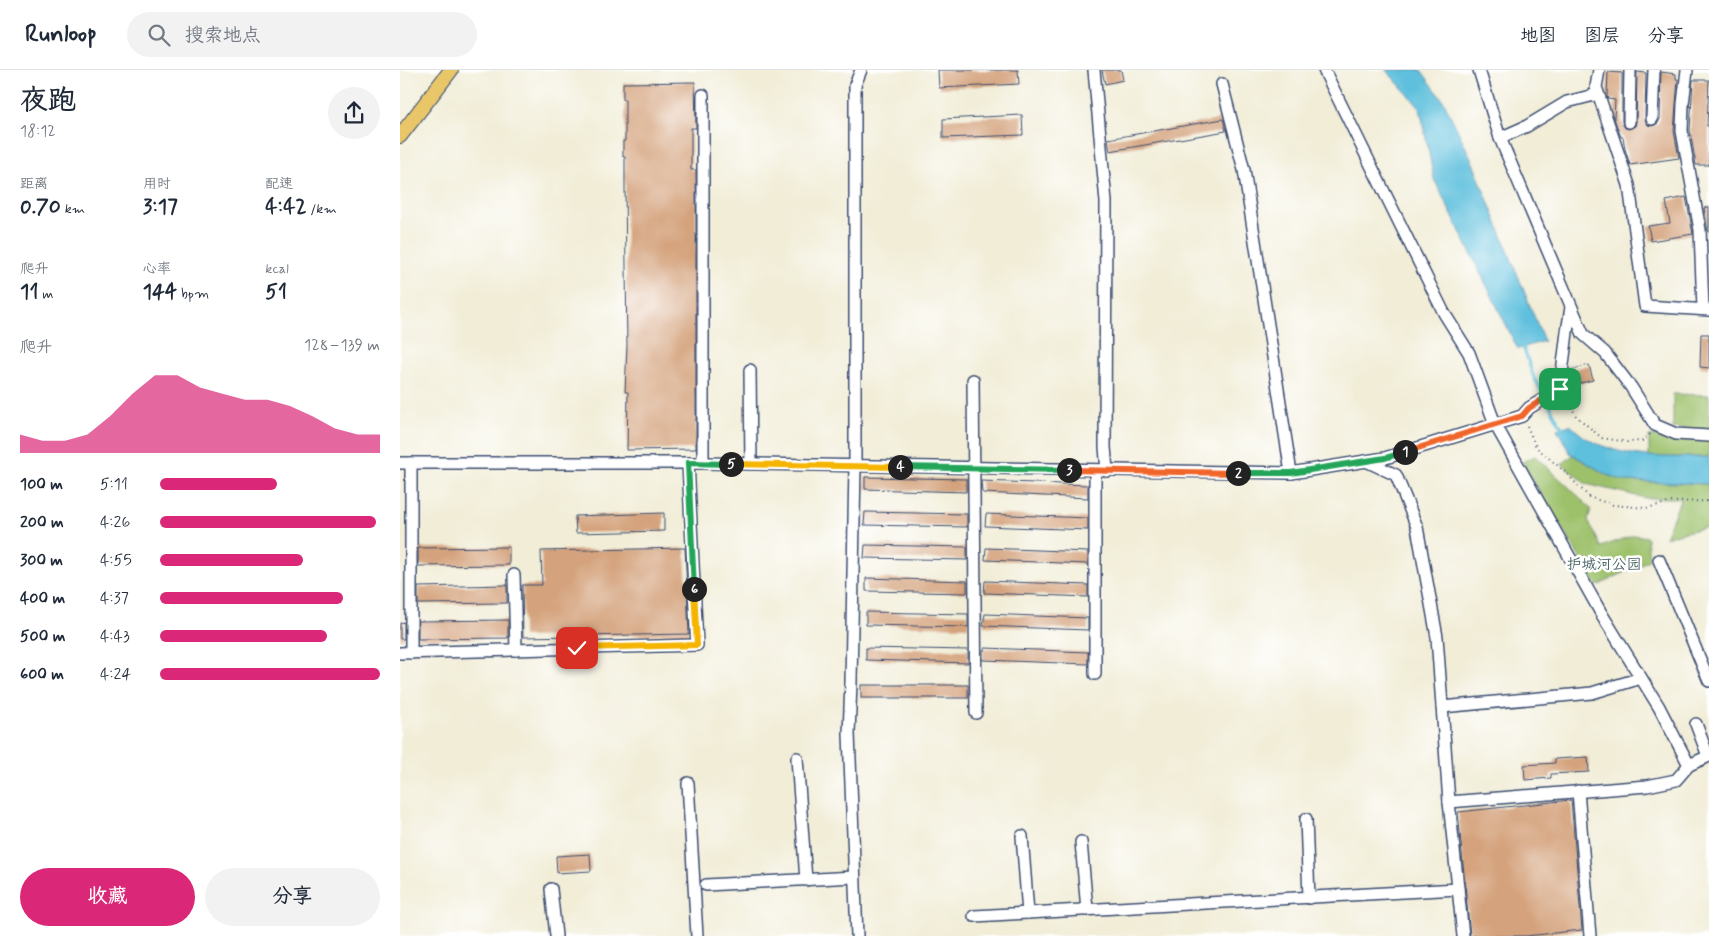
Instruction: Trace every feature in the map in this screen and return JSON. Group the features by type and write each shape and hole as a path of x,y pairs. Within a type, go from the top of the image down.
{"main road":[{"path":"400,136 451,70"}],"street":[{"path":"857,936 849,734 852,682 855,466 856,85 861,70"},
{"path":"1094,70 1106,202 1105,447 1101,471 1095,674"},
{"path":"1324,70 1444,313 1469,353 1496,424 1600,613 1659,707 1689,765"},
{"path":"1479,70 1500,138 1583,334 1605,353 1632,387 1654,426 1676,434 1709,436"},
{"path":"1599,70 1596,87 1629,184 1646,306 1706,309 1700,230 1682,131 1682,104 1687,70"},
{"path":"1629,122 1630,70"},
{"path":"1652,120 1654,70"},
{"path":"1222,84 1244,170 1291,473"},
{"path":"1500,138 1527,126 1567,102 1598,94"},
{"path":"703,95 703,463"},
{"path":"688,463 697,645 405,653 406,463 688,463 703,463 1291,473 1385,458 1496,424 1525,412 1561,386 1567,332 1572,307"},
{"path":"750,370 751,464"},
{"path":"973,380 976,713"},
{"path":"1366,461 1396,475 1417,527 1437,637 1449,802 1463,936"},
{"path":"1659,560 1709,681"},
{"path":"514,575 516,650"},
{"path":"1442,707 1592,693 1641,678"},
{"path":"1449,802 1647,786 1676,780 1689,765 1708,756 1696,724"},
{"path":"797,758 806,880"},
{"path":"688,783 697,936"},
{"path":"1578,791 1590,936"},
{"path":"1306,819 1308,898"},
{"path":"1022,836 1028,913"},
{"path":"1081,842 1087,910"},
{"path":"706,885 854,877"},
{"path":"551,889 556,936"},
{"path":"974,916 1458,889"}],"path":[{"path":"1561,386 1576,416 1602,438 1627,442 1642,441 1658,427"},
{"path":"1525,412 1536,447 1564,470 1589,497 1614,505 1646,508 1672,502 1709,501"}],"green space":[{"path":"1673,394 1709,395 1709,430 1673,428"},
{"path":"1649,436 1709,441 1709,457 1649,457"},
{"name":"护城河公园","path":"1573,455 1607,475 1625,481 1709,484 1709,528 1665,537 1681,498 1645,498 1586,484 1562,464"},
{"name":"护城河公园","path":"1535,456 1591,509 1588,520 1601,547 1634,535 1647,537 1649,560 1597,586 1522,462"}],"water":[{"path":"1386,70 1421,70 1443,100 1471,158 1544,341 1518,349 1434,179 1420,108"},
{"path":"1570,425 1588,439 1617,451 1647,456 1709,457 1709,484 1625,481 1607,475 1570,453 1557,429"}],"building":[{"path":"938,70 1018,70 1019,84 939,88"},
{"path":"1102,70 1121,70 1123,80 1105,84"},
{"path":"1608,72 1622,73 1622,122 1625,128 1629,129 1635,126 1636,122 1637,72 1646,73 1645,119 1648,125 1652,126 1658,123 1660,119 1661,72 1676,74 1676,79 1678,79 1674,131 1679,158 1630,165 1623,137 1621,137 1614,118 1615,100 1608,99 1607,96"},
{"path":"1693,80 1709,80 1707,126 1709,126 1709,165 1696,165 1690,130"},
{"path":"695,82 696,128 691,128 691,170 696,170 696,449 627,450 628,392 625,392 627,346 625,157 623,157 625,99 623,100 623,83"},
{"path":"1022,115 1023,135 943,138 943,119"},
{"path":"1223,119 1226,131 1110,151 1108,139"},
{"path":"1686,197 1693,234 1651,241 1648,226 1670,223 1666,201"},
{"path":"1709,207 1709,232 1708,232 1704,208"},
{"path":"1701,334 1709,334 1709,368 1700,367"},
{"path":"1589,365 1593,380 1573,385 1570,370"},
{"path":"865,477 966,479 966,492 865,489"},
{"path":"981,481 1088,485 1088,498 983,493"},
{"path":"865,512 967,514 967,527 864,525"},
{"path":"664,513 664,531 576,533 575,516"},
{"path":"986,514 1088,518 1088,530 985,526"},
{"path":"865,545 967,547 967,560 864,558"},
{"path":"509,547 509,565 418,566 418,548"},
{"path":"685,548 689,634 523,637 522,585 542,585 541,551"},
{"path":"986,548 1088,552 1088,564 985,560"},
{"path":"866,578 967,581 967,593 866,591"},
{"path":"985,581 1088,585 1088,597 984,593"},
{"path":"507,585 507,603 418,604 418,587"},
{"path":"866,612 968,614 968,627 866,625"},
{"path":"985,614 1088,618 1088,630 983,626"},
{"path":"508,620 508,638 418,639 418,621"},
{"path":"404,622 404,639 400,639 400,623"},
{"path":"866,648 968,650 968,663 866,660"},
{"path":"985,648 1088,652 1088,664 983,660 983,650"},
{"path":"861,685 968,685 968,698 861,698"},
{"path":"1588,757 1589,772 1551,774 1551,778 1525,780 1524,765 1555,763 1555,759"},
{"path":"1571,800 1582,930 1526,936 1470,936 1458,812"},
{"path":"590,854 591,871 557,873 556,856"}],"waterway":[{"path":"1522,344 1534,378 1544,396"},
{"path":"1547,401 1564,431"}],"route":[{"path":"577,648 697,645 688,463 1291,473 1385,458 1522,416 1529,408 1560,389"}]}
